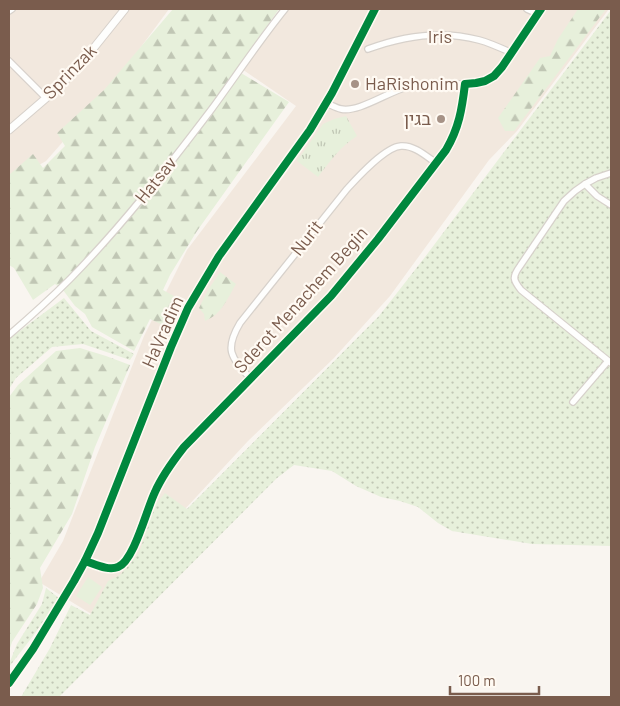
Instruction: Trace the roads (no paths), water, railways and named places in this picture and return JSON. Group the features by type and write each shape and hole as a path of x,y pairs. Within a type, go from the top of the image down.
{"street":[{"path":"9,12 12,9"},
{"name":"Sprinzak","path":"9,130 81,65 125,9"},
{"name":"Hatsav","path":"9,334 70,279 152,186 285,9"},
{"name":"HaVradim","path":"9,683 33,648 85,561 98,533 171,347 193,300 219,256 293,154 326,103 375,9"},
{"path":"326,103 342,110 349,110 411,86 465,84 485,81 494,76 512,53 539,11 526,9"},
{"name":"Iris","path":"368,49 404,38 450,35 480,40 512,53"},
{"path":"9,61 46,98"},
{"name":"Sderot Menachem Begin","path":"85,561 106,568 120,567 125,563 130,556 155,492 184,447 331,296 384,232 446,150 460,120 465,84"},
{"name":"Nurit","path":"250,378 232,355 230,348 234,333 347,189 360,174 394,148 402,146 414,149 436,163"},
{"path":"574,402 610,362 521,290 514,278 515,273 564,201 584,184 611,173"},
{"path":"584,184 611,205"}],"place":[{"name":"HaRishonim","path":"355,84"},
{"name":"בגין","path":"441,119"}]}
